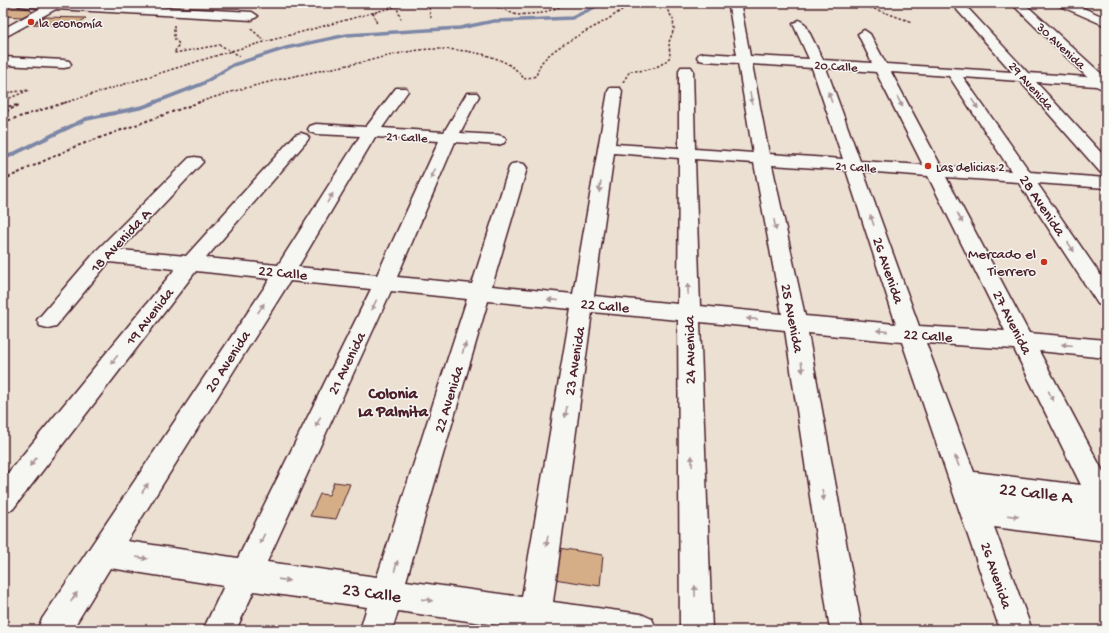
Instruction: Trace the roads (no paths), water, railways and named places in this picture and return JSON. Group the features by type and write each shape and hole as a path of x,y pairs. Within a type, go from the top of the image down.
{"street":[{"path":"20,3 252,16"},
{"path":"174,26 206,3"},
{"name":"29 Avenida","path":"957,3 1106,168"},
{"name":"30 Avenida","path":"1017,3 1104,83"},
{"path":"1062,3 1106,22"},
{"path":"3,34 56,4"},
{"name":"25 Avenida","path":"735,7 762,159 795,322 846,630"},
{"name":"26 Avenida","path":"799,24 818,64 911,334 1016,630"},
{"name":"27 Avenida","path":"864,34 1023,341 1106,508"},
{"name":"20 Calle","path":"704,57 1104,83"},
{"path":"3,61 64,64"},
{"name":"24 Avenida","path":"686,70 689,313 696,630"},
{"name":"28 Avenida","path":"966,73 1024,178 1106,299"},
{"name":"20 Avenida","path":"53,630 284,273 370,133 401,91"},
{"name":"23 Avenida","path":"534,623 615,91"},
{"name":"21 Avenida","path":"219,630 384,282 449,138 472,96"},
{"name":"21 Calle","path":"316,129 498,140"},
{"name":"19 Avenida","path":"3,500 191,264 300,138"},
{"name":"21 Calle","path":"606,148 1106,183"},
{"name":"18 Avenida A","path":"48,320 104,255 195,162"},
{"name":"22 Avenida","path":"376,630 518,168"},
{"name":"22 Calle","path":"104,255 384,282 480,294 795,322 911,334 1023,341 1106,349"},
{"name":"22 Calle A","path":"965,484 1106,508"},
{"name":"22 Calle A","path":"975,511 1106,508"},
{"name":"23 Calle","path":"103,552 387,594 534,623 641,630"}],"waterway":[{"path":"153,103 202,84 233,65 286,48 347,35 460,28 494,21 572,18 603,3"},
{"path":"3,159 86,119 143,107 156,102"}],"place":[{"name":"la economía","path":"31,22"},
{"name":"Las delicias 2","path":"928,166"},
{"name":"Mercado el Tierrero","path":"1044,262"}],"district":[{"name":"Colonia La Palmita","path":"393,401"}]}
